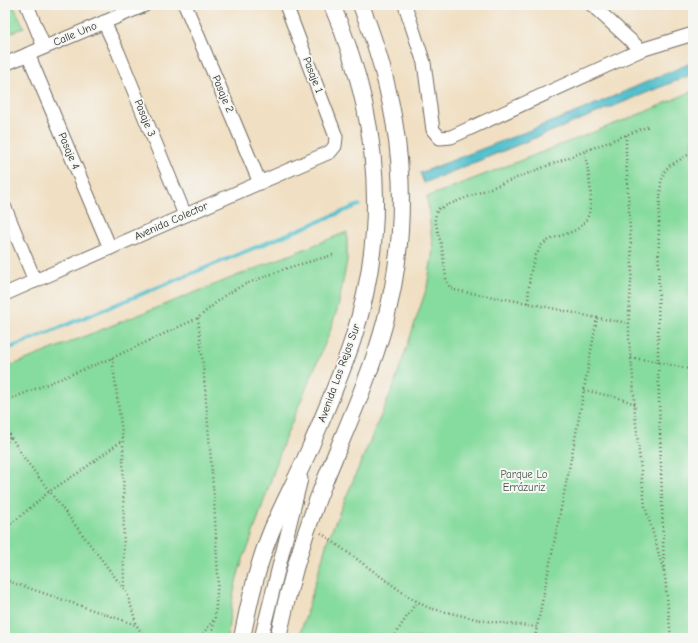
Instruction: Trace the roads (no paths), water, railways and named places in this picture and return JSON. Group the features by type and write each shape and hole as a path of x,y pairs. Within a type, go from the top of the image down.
{"main road":[{"name":"Avenida Las Rejas Sur","path":"242,638 250,600 262,556 309,450 346,361 367,285 374,230 375,177 369,127 359,78 332,5"},
{"path":"278,638 299,556 312,515 376,352 392,292 397,261 402,198 398,139 384,71 372,31 361,5"}],"street":[{"path":"27,5 44,48"},
{"name":"Calle Uno","path":"5,64 104,22 119,10 145,5"},
{"name":"Pasaje 2","path":"185,5 260,183"},
{"name":"Pasaje 1","path":"286,5 335,132 335,146"},
{"path":"405,5 424,63 433,130 440,138 451,137 641,50 693,34"},
{"path":"592,5 641,50"},
{"name":"Pasaje 3","path":"104,22 118,52 185,216"},
{"name":"Pasaje 4","path":"28,54 110,248"},
{"name":"Avenida Colector","path":"5,294 327,155 335,146"},
{"path":"5,208 35,281"},
{"path":"261,638 309,450"}],"water":[{"path":"693,62 693,74 424,183 420,173 577,112"}],"waterway":[{"path":"5,350 359,205"}],"park label":[{"name":"Parque Lo Errázuriz","path":"524,480"}]}
